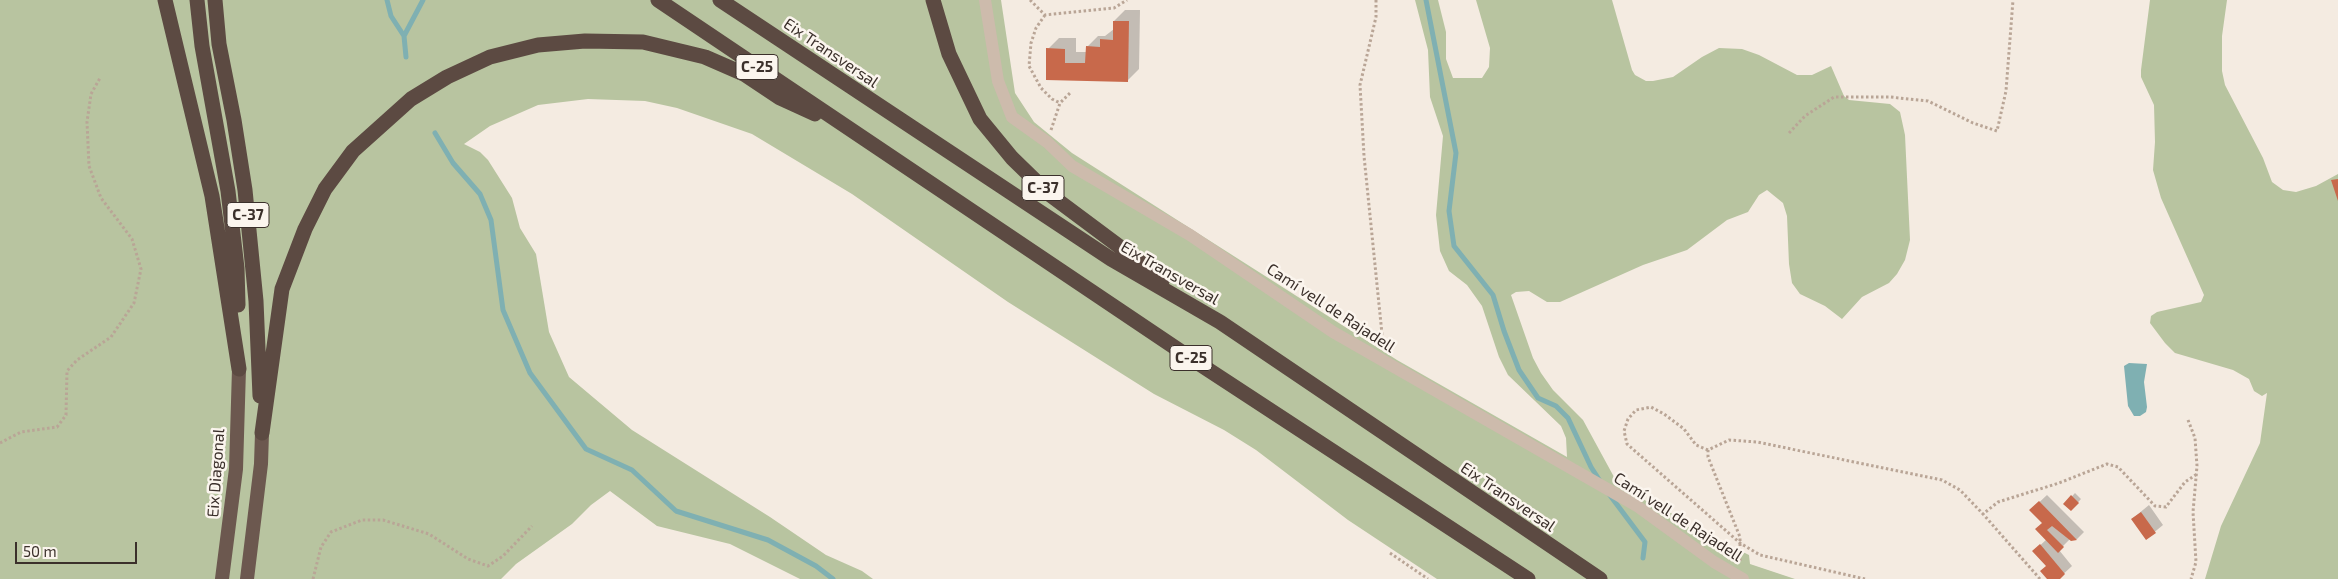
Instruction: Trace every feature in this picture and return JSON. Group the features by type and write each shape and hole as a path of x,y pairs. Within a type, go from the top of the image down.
{"highway":[{"path":"165,0 212,196 239,369"},
{"name":"C-37","path":"197,0 202,46 228,191 237,268 239,369"},
{"name":"C-37","path":"214,0 219,44 245,190 256,301 262,433 261,464 247,579"},
{"name":"C-25","path":"658,0 1195,361 1528,579"},
{"name":"Eix Transversal","path":"720,0 1111,258 1220,322 1600,579"},
{"name":"C-37","path":"933,0 949,54 980,118 1012,158 1049,194 1220,322"},
{"name":"C-37","path":"262,433 282,289 305,229 326,189 353,151 411,99 447,77 490,57 538,45 585,41 643,42 713,60 744,74 780,98 857,133"},
{"name":"Eix Diagonal","path":"222,579 236,469 239,369"}],"street":[{"name":"Camí vell de Rajadell","path":"985,0 998,81 1012,117 1047,142 1072,166 1190,235 1333,332 1637,506 1714,562 1743,579"}],"path":[{"path":"1030,0 1045,15"},
{"path":"1060,103 1040,88 1029,66 1031,43 1036,28 1045,15 1114,8 1127,0"},
{"path":"1376,0 1376,17 1360,85 1364,156 1384,362"},
{"path":"1789,133 1805,116 1834,98 1890,97 1928,101 1973,123 1996,131 2006,92 2013,0"},
{"path":"0,443 21,432 57,427 66,415 67,371 77,360 111,338 134,303 142,270 132,239 101,198 89,166 87,122 91,94 100,78"},
{"path":"1047,142 1060,103 1070,93"},
{"path":"1865,579 1760,555 1740,543 1627,444 1624,430 1628,419 1636,410 1651,407 1684,429 1696,445 1708,450 1729,440 1758,442 1942,480 1960,490 2040,579"},
{"path":"2188,420 2195,438 2196,474 2193,512 2196,562 2191,579"},
{"path":"1708,450 1711,465 1740,537 1740,552"},
{"path":"1983,514 1998,502 2059,483 2106,464 2118,467 2155,506 2166,507 2186,482 2196,474"},
{"path":"313,579 321,546 331,532 362,520 383,520 429,534 468,558 488,566 503,556 532,526"},
{"path":"1390,553 1428,579"}],"green space":[{"path":"0,0 1001,0 1015,93 1034,122 1072,153 1397,360 1567,457 1566,438 1561,426 1508,375 1499,357 1482,306 1467,285 1449,271 1440,251 1436,215 1443,136 1430,97 1428,50 1415,0 1438,0 1446,32 1446,59 1453,78 1482,78 1489,67 1490,48 1476,0 1612,0 1632,70 1635,75 1646,81 1673,77 1719,48 1742,49 1759,55 1797,75 1812,75 1831,66 1844,96 1849,100 1890,104 1900,112 1905,135 1910,240 1905,260 1897,274 1889,283 1862,297 1842,319 1825,306 1800,294 1792,283 1789,264 1787,216 1783,203 1767,190 1759,195 1748,212 1727,220 1687,250 1643,265 1560,302 1547,302 1529,291 1516,292 1511,295 1533,358 1541,373 1553,390 1583,420 1620,488 1671,513 1729,560 1737,549 1749,555 1750,564 1795,579 1437,579 1348,520 1256,450 1224,430 1154,394 1008,302 852,194 752,134 677,108 645,101 588,99 538,105 490,126 464,144 480,152 488,160 512,198 520,228 536,254 549,332 569,377 632,430 770,517 826,555 862,571 873,579 800,579 730,544 657,526 610,491 591,505 572,524 516,564 501,579 0,579"},
{"path":"2150,0 2227,0 2222,36 2222,71 2225,85 2263,158 2272,182 2283,190 2296,192 2316,186 2338,174 2338,579 2205,579 2221,526 2260,443 2267,393 2262,396 2254,391 2249,379 2233,370 2175,353 2150,323 2151,316 2157,312 2201,302 2204,295 2161,198 2153,170 2155,142 2154,105 2141,77"}],"water":[{"path":"2129,363 2147,364 2144,382 2147,407 2146,412 2140,416 2134,416 2128,406 2124,366"}],"building":[{"path":"1113,21 1129,21 1128,82 1046,80 1046,48 1065,49 1065,63 1085,63 1086,46 1100,47 1100,39 1113,40"},
{"path":"2338,179 2338,201 2331,180"},
{"path":"2071,495 2079,503 2071,511 2063,504"},
{"path":"2039,501 2077,540 2071,541 2052,526 2047,530 2064,547 2058,553 2035,529 2042,523 2029,510"},
{"path":"2141,512 2156,533 2146,540 2131,519"},
{"path":"2040,544 2065,574 2060,579 2047,579 2040,571 2046,566 2032,551"}],"waterway":[{"path":"387,0 391,16 404,36 406,57"},
{"path":"404,36 423,0"},
{"path":"1426,0 1456,153 1449,211 1454,246 1493,295 1519,370 1538,398 1556,406 1568,418 1591,467 1600,481"},
{"path":"435,133 453,163 480,194 491,220 503,310 530,373 586,449 632,470 676,511 768,540 816,566 833,579"},
{"path":"1609,494 1645,542 1643,558"}]}
